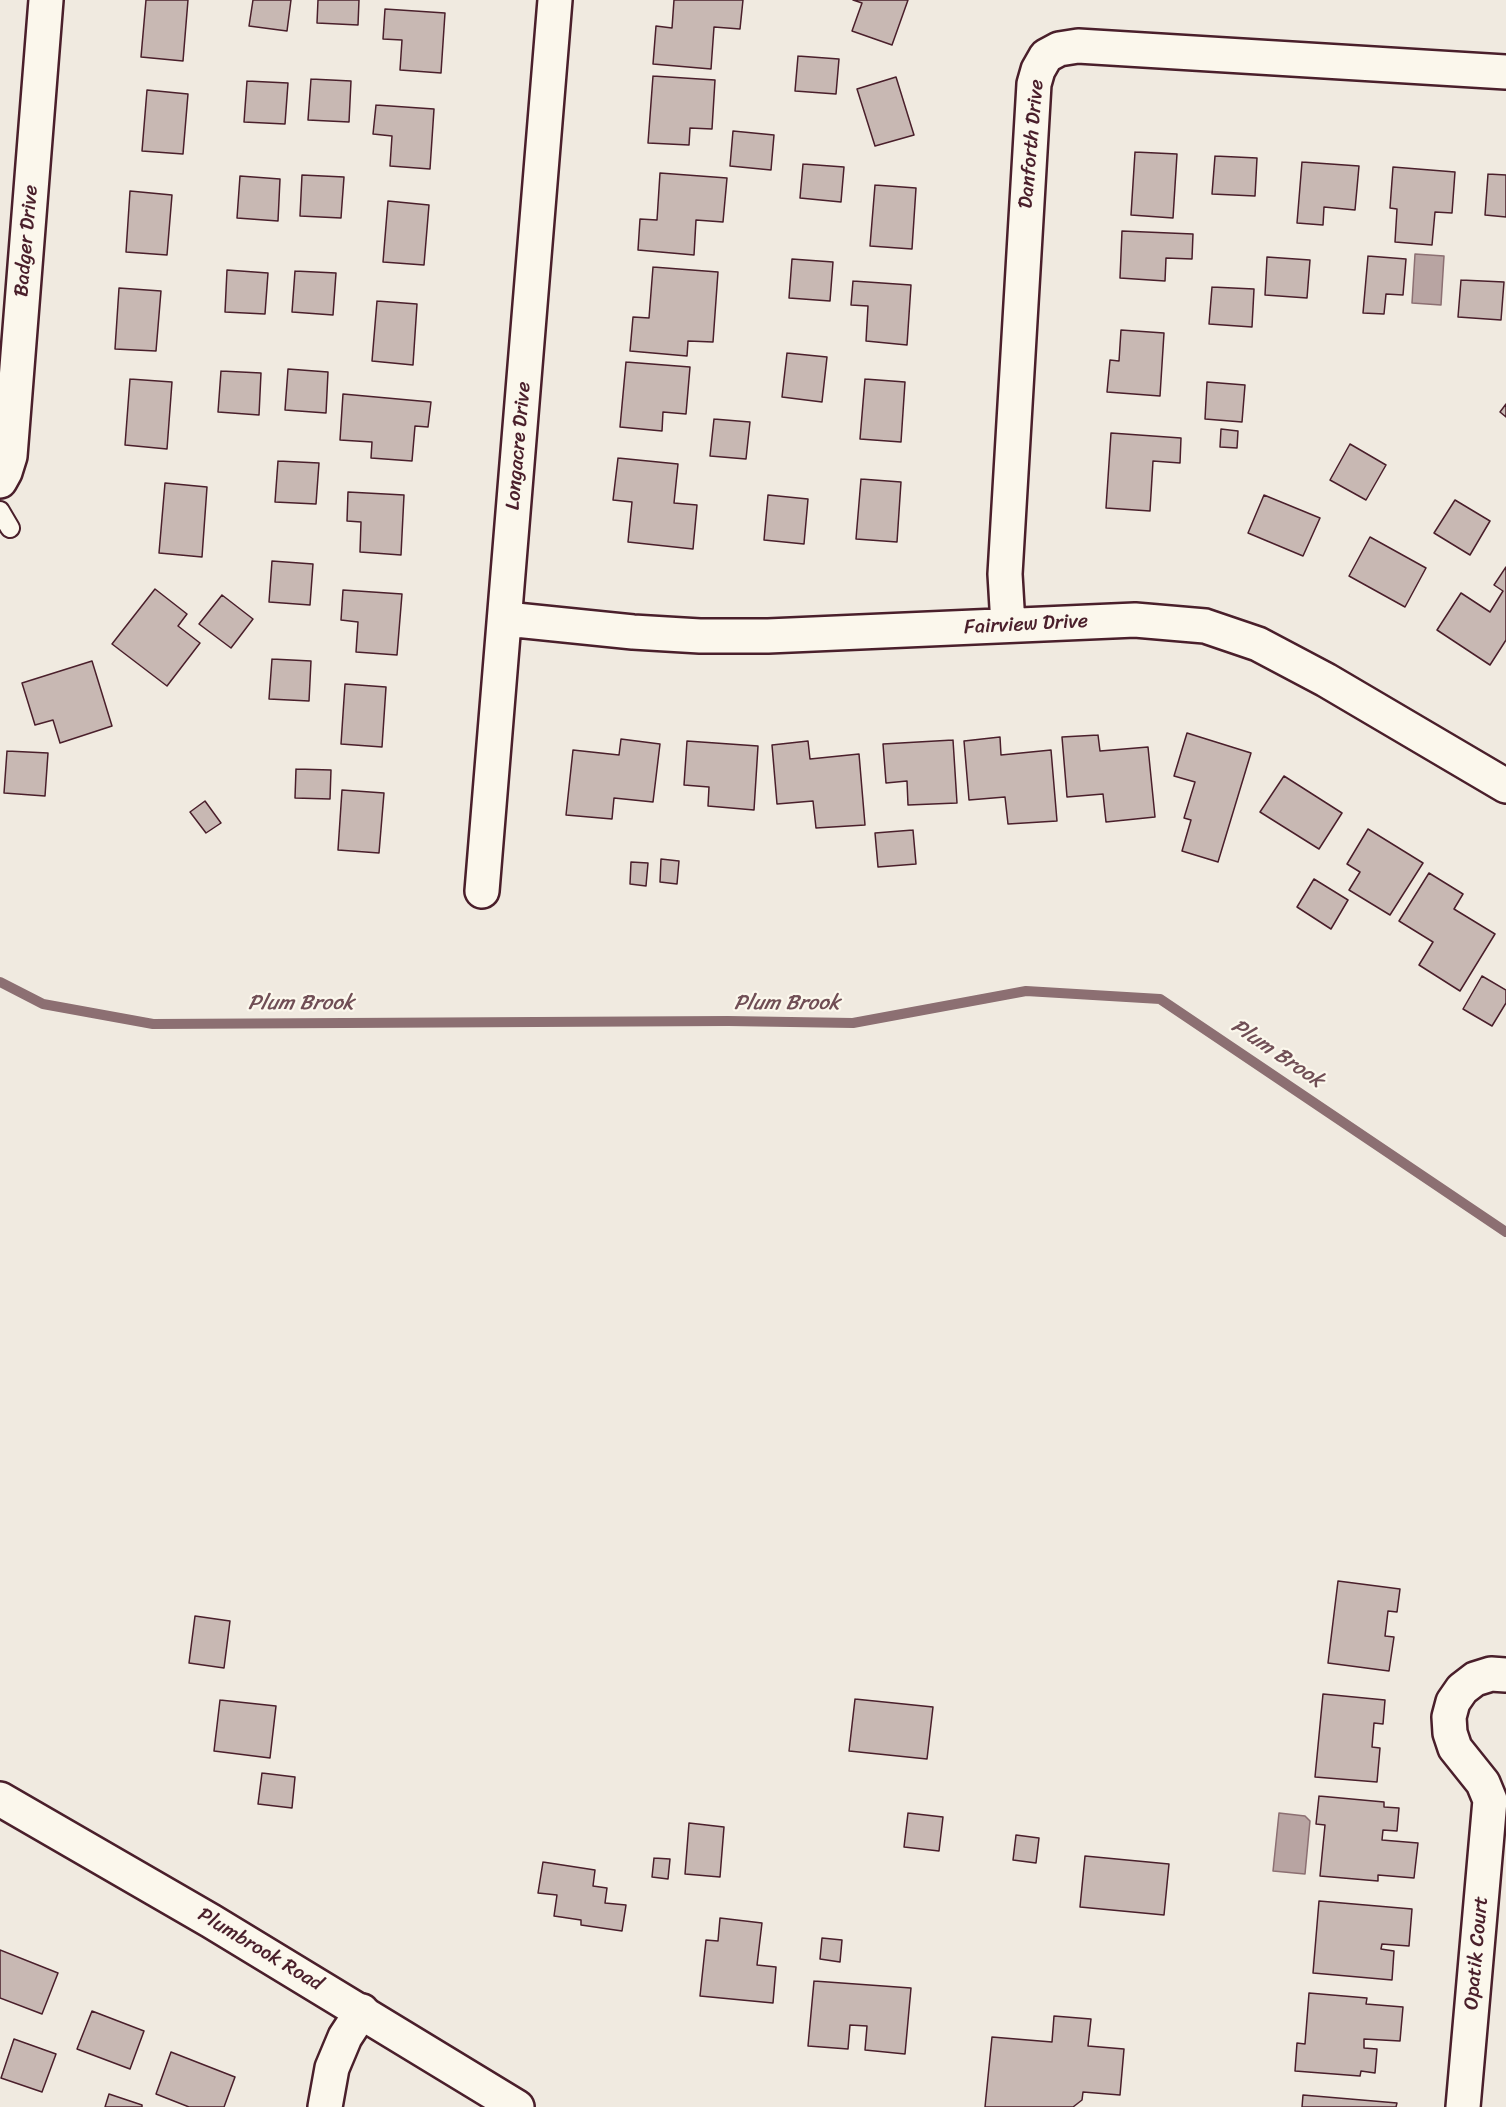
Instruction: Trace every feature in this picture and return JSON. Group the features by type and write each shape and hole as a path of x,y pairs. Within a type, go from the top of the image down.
{"street":[{"name":"Badger Drive","path":"0,481 10,456 46,0"},
{"name":"Longacre Drive","path":"482,891 555,0"},
{"name":"Danforth Drive","path":"1008,626 1005,574 1034,84 1038,70 1046,56 1059,49 1078,46 1506,72"},
{"name":"Fairview Drive","path":"506,619 633,632 700,636 768,636 1135,620 1205,626 1258,644 1297,664 1506,786"},
{"name":"Opatik Court","path":"1463,2107 1498,1790 1483,1783 1455,1748 1450,1733 1449,1717 1462,1689 1475,1679 1491,1674 1506,1674"},
{"path":"1465,1760 1479,1769 1506,1772"},
{"name":"Plumbrook Road","path":"0,1799 211,1921 517,2107"},
{"path":"325,2107 332,2068 345,2037 362,2011"}],"lane":[{"path":"0,511 10,528"}],"shaded area":[{"path":"1415,254 1444,256 1441,305 1412,303"},
{"path":"1279,1813 1305,1816 1310,1821 1305,1874 1273,1871"}],"building":[{"path":"146,0 188,0 183,61 141,57"},
{"path":"253,0 291,0 287,31 249,26"},
{"path":"318,0 359,0 358,25 317,23"},
{"path":"674,0 743,0 740,29 714,27 711,69 653,64 656,26 672,28"},
{"path":"853,0 908,0 892,45 852,31 862,3"},
{"path":"385,9 445,13 441,73 400,70 402,40 383,39"},
{"path":"798,56 839,59 836,94 795,91"},
{"path":"653,76 715,80 712,129 690,128 689,145 648,143"},
{"path":"896,77 914,135 875,146 857,89"},
{"path":"311,79 351,81 349,122 308,120"},
{"path":"247,81 288,83 285,124 244,122"},
{"path":"147,90 188,94 183,154 142,151"},
{"path":"376,105 434,109 430,169 390,166 392,136 373,134"},
{"path":"733,131 774,135 771,170 730,166"},
{"path":"1135,152 1177,154 1173,218 1131,215"},
{"path":"1215,156 1257,158 1255,196 1212,194"},
{"path":"1302,162 1359,166 1355,210 1324,207 1323,225 1297,223"},
{"path":"803,164 844,167 841,202 800,198"},
{"path":"1393,167 1455,172 1452,213 1435,212 1432,245 1395,242 1397,209 1390,208"},
{"path":"660,173 727,178 723,222 696,220 694,255 638,250 640,219 657,220"},
{"path":"1488,174 1506,175 1506,217 1485,215"},
{"path":"302,175 344,177 341,218 300,216"},
{"path":"240,176 280,179 278,221 237,218"},
{"path":"875,185 916,188 912,249 870,246"},
{"path":"130,191 172,195 167,255 126,252"},
{"path":"388,201 429,205 424,265 383,262"},
{"path":"1122,231 1193,234 1192,259 1166,258 1165,281 1120,278"},
{"path":"1368,256 1406,259 1403,295 1386,294 1384,314 1363,313"},
{"path":"1267,257 1310,260 1307,298 1265,295"},
{"path":"792,259 833,262 830,301 789,298"},
{"path":"653,267 718,272 713,342 688,341 687,356 630,351 633,317 649,318"},
{"path":"227,270 268,273 265,314 225,312"},
{"path":"295,271 336,273 333,315 292,312"},
{"path":"1461,280 1504,282 1501,320 1458,317"},
{"path":"853,281 911,285 907,345 866,341 868,306 851,305"},
{"path":"1212,287 1254,289 1252,327 1209,324"},
{"path":"119,288 161,291 156,351 115,349"},
{"path":"377,301 417,304 413,365 372,361"},
{"path":"1121,330 1164,333 1160,396 1107,392 1110,360 1119,361"},
{"path":"787,353 827,357 822,402 782,397"},
{"path":"626,362 690,367 686,414 663,412 662,431 620,427"},
{"path":"288,369 328,372 326,413 285,410"},
{"path":"221,371 261,373 259,415 218,412"},
{"path":"130,379 172,382 167,449 125,445"},
{"path":"865,379 905,382 901,442 860,439"},
{"path":"1207,382 1245,385 1242,422 1205,419"},
{"path":"343,394 431,402 428,427 415,426 412,461 371,458 372,442 340,440"},
{"path":"1506,404 1506,417 1500,412"},
{"path":"714,419 750,422 746,459 710,456"},
{"path":"1221,429 1238,431 1237,448 1220,447"},
{"path":"1111,433 1181,438 1180,463 1153,461 1150,511 1106,508"},
{"path":"1350,444 1386,465 1366,500 1330,480"},
{"path":"618,458 678,464 674,503 697,505 693,549 628,542 632,502 613,500"},
{"path":"278,461 319,463 316,504 275,502"},
{"path":"861,479 901,482 897,542 856,539"},
{"path":"165,483 207,487 202,557 159,553"},
{"path":"348,492 404,495 401,555 360,552 361,522 347,521"},
{"path":"768,495 808,499 804,544 764,540"},
{"path":"1264,495 1320,518 1303,556 1248,533"},
{"path":"1455,500 1490,521 1470,555 1434,533"},
{"path":"1370,537 1426,568 1405,607 1349,576"},
{"path":"272,561 313,564 310,605 269,602"},
{"path":"1506,567 1506,640 1490,665 1437,630 1461,593 1490,612 1503,591 1494,585"},
{"path":"155,589 187,614 178,626 200,643 167,686 112,644"},
{"path":"343,590 402,594 397,655 356,652 358,622 341,620"},
{"path":"222,595 253,619 231,648 199,624"},
{"path":"272,659 311,661 309,701 269,699"},
{"path":"92,661 112,726 60,743 53,720 35,725 22,683"},
{"path":"345,684 386,687 382,747 341,744"},
{"path":"1187,733 1251,753 1218,862 1182,851 1191,820 1184,818 1195,782 1174,776"},
{"path":"1098,735 1100,751 1148,747 1155,817 1106,822 1103,794 1067,797 1062,737"},
{"path":"1000,737 1001,755 1051,750 1057,821 1008,824 1005,797 969,800 964,741"},
{"path":"621,739 660,744 653,802 614,798 612,819 566,815 573,750 619,755"},
{"path":"953,740 957,803 908,805 907,781 886,783 883,744"},
{"path":"687,741 758,746 754,810 708,806 709,787 684,785"},
{"path":"808,741 810,759 859,754 865,825 816,828 813,801 777,804 772,745"},
{"path":"7,751 48,753 45,796 4,793"},
{"path":"296,769 331,770 330,799 295,798"},
{"path":"1284,776 1342,813 1319,849 1260,812"},
{"path":"342,790 384,793 379,853 338,850"},
{"path":"205,801 221,823 206,833 190,812"},
{"path":"1368,829 1423,863 1390,915 1349,890 1360,872 1347,864"},
{"path":"913,830 916,864 878,867 875,833"},
{"path":"661,859 679,861 677,884 660,882"},
{"path":"631,862 648,863 646,886 630,884"},
{"path":"1429,873 1463,894 1454,909 1495,934 1460,991 1419,965 1433,942 1399,921"},
{"path":"1314,879 1348,900 1331,929 1297,907"},
{"path":"1482,976 1506,990 1506,1003 1492,1026 1463,1009"},
{"path":"1338,1581 1400,1589 1397,1612 1388,1611 1385,1636 1394,1637 1389,1671 1328,1663"},
{"path":"195,1616 230,1621 224,1668 189,1663"},
{"path":"1323,1694 1385,1700 1383,1724 1374,1723 1372,1747 1380,1748 1377,1782 1315,1777"},
{"path":"855,1699 933,1707 927,1759 849,1751"},
{"path":"220,1700 276,1706 270,1758 214,1751"},
{"path":"262,1773 295,1777 292,1808 258,1804"},
{"path":"1319,1796 1384,1802 1384,1807 1399,1808 1397,1831 1383,1830 1382,1840 1418,1843 1414,1878 1378,1875 1378,1881 1320,1876 1325,1825 1316,1824"},
{"path":"908,1813 943,1817 939,1851 904,1847"},
{"path":"689,1823 724,1827 720,1877 685,1874"},
{"path":"1016,1835 1039,1838 1036,1863 1013,1860"},
{"path":"1085,1856 1169,1864 1164,1915 1080,1907"},
{"path":"654,1858 670,1859 668,1879 652,1877"},
{"path":"543,1862 595,1870 593,1886 607,1888 605,1903 626,1905 622,1931 581,1925 581,1920 554,1916 557,1895 538,1893"},
{"path":"1319,1901 1412,1909 1409,1946 1382,1944 1381,1949 1394,1951 1392,1980 1313,1973"},
{"path":"720,1918 762,1923 757,1965 776,1967 773,2003 700,1996 706,1940 718,1941"},
{"path":"822,1938 842,1940 840,1962 820,1959"},
{"path":"0,1950 58,1973 42,2014 0,1998"},
{"path":"814,1981 911,1988 905,2054 865,2050 867,2026 850,2025 848,2049 808,2046"},
{"path":"1309,1993 1367,1998 1366,2004 1403,2007 1400,2041 1364,2039 1364,2048 1377,2049 1375,2073 1361,2071 1360,2076 1295,2071 1297,2043 1305,2044"},
{"path":"92,2011 144,2031 130,2069 77,2049"},
{"path":"1054,2016 1091,2019 1088,2046 1124,2049 1120,2095 1083,2092 1082,2100 1073,2107 985,2107 992,2037 1052,2042"},
{"path":"14,2039 56,2054 42,2092 1,2078"},
{"path":"171,2052 235,2077 224,2107 189,2107 156,2094"},
{"path":"109,2094 142,2105 142,2107 105,2107"},
{"path":"1303,2095 1397,2103 1396,2107 1302,2107"}],"waterway":[{"name":"Plum Brook","path":"0,982 43,1004 153,1024 728,1021 853,1023 1026,991 1160,999 1506,1232"}]}
